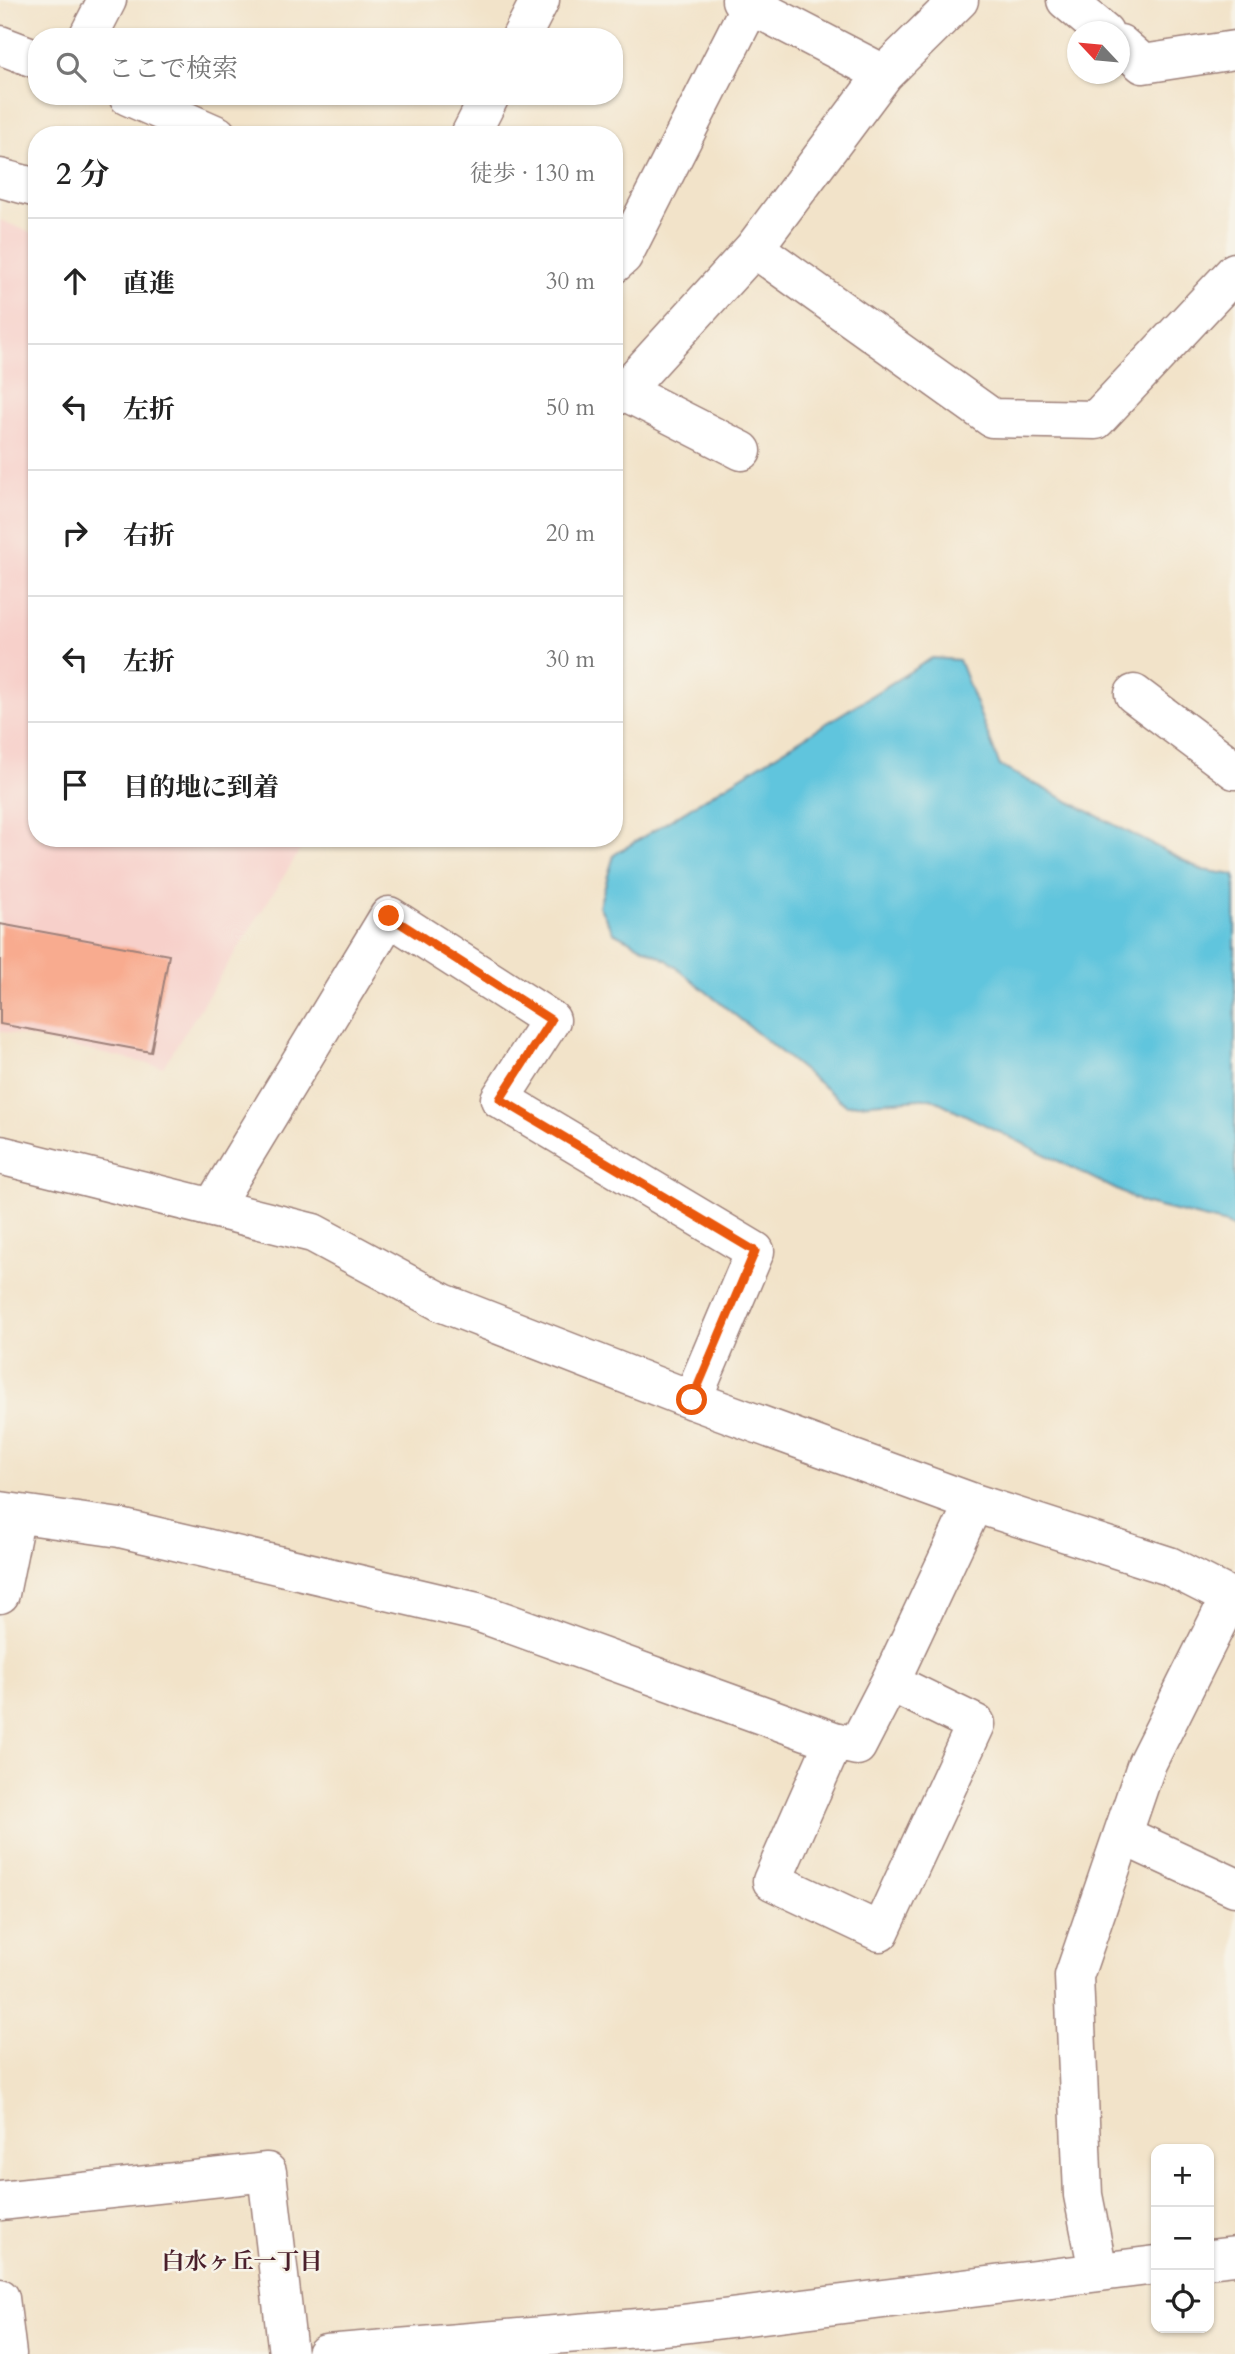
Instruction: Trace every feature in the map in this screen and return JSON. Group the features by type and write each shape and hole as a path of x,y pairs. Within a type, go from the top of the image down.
{"street":[{"path":"93,28 107,0"},
{"path":"525,28 540,0"},
{"path":"623,390 754,248 884,74 959,0"},
{"path":"1066,0 1091,21"},
{"path":"623,256 746,3 884,74"},
{"path":"0,46 28,56"},
{"path":"1130,53 1143,64 1235,50"},
{"path":"149,105 197,126"},
{"path":"475,126 485,105"},
{"path":"0,178 28,186"},
{"path":"754,248 992,418 1096,420 1235,272"},
{"path":"623,396 742,451"},
{"path":"1134,694 1235,770"},
{"path":"212,1208 389,916 551,1020 500,1099 755,1251 692,1400"},
{"path":"0,1155 313,1233 443,1303 692,1400 974,1503 1169,1566 1233,1600 1147,1763 1074,1976 1083,2195 1098,2271"},
{"path":"0,1594 8,1513 120,1528 477,1612 834,1741 857,1746 974,1503"},
{"path":"834,1741 772,1881 880,1932 976,1724 890,1682"},
{"path":"1124,1836 1235,1887"},
{"path":"0,2201 267,2172 288,2354"},
{"path":"1214,2258 1235,2256"},
{"path":"326,2354 676,2339 1098,2271 1151,2266"},
{"path":"0,2298 7,2354"}],"shaded area":[{"path":"0,220 28,231 28,847 302,847 163,1067 0,1031"}],"water":[{"path":"932,658 959,660 1000,766 1202,870 1235,875 1235,1229 1227,1224 1143,1203 931,1098 846,1105 667,960 613,932 599,906 614,855"}],"building":[{"path":"0,924 169,955 151,1052 0,1024"}],"district":[{"name":"白水ヶ丘一丁目","path":"242,2261"}],"route":[{"path":"389,916 551,1020 500,1099 755,1251 692,1400"}]}
